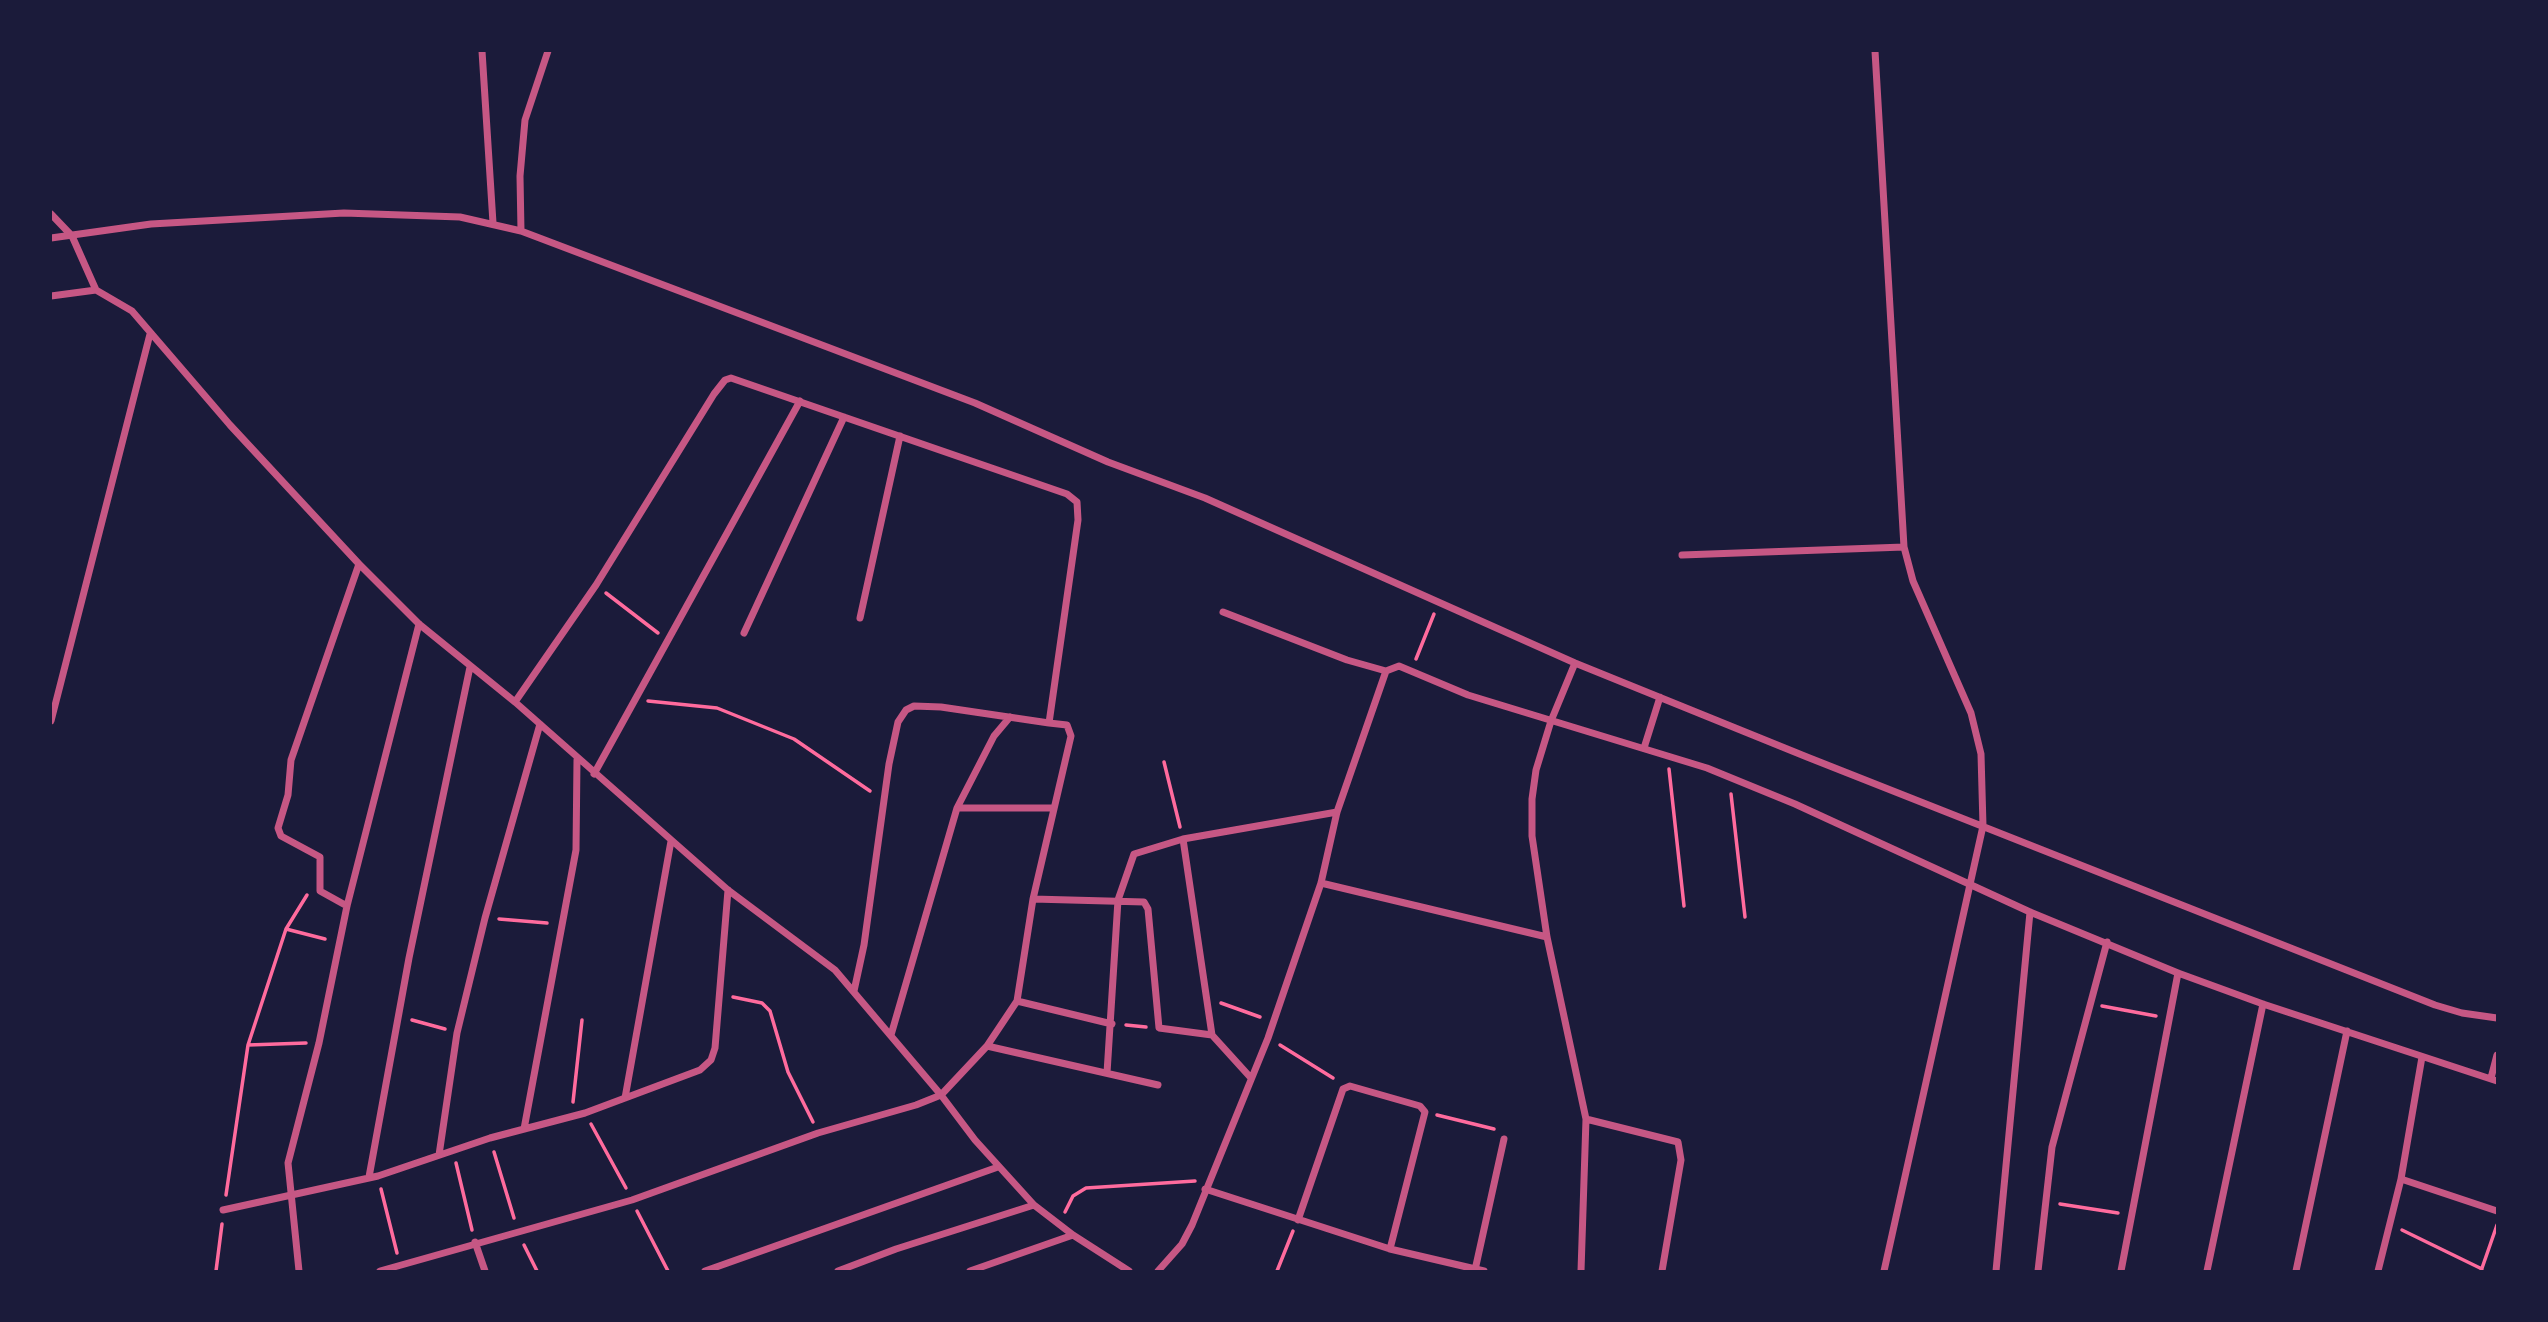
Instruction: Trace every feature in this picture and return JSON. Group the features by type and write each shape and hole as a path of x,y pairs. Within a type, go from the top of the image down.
{"street":[{"path":"482,51 493,223"},
{"path":"521,231 520,176 525,120 548,51"},
{"path":"1875,51 1904,547 1913,581 1971,713 1981,754 1983,826 1884,1271"},
{"path":"51,214 72,236 96,290 132,311 359,564 419,624 515,702 728,890 817,954 854,991 942,1095 998,1167 1034,1205 1073,1236 1129,1271"},
{"path":"51,238 150,224 285,214 435,215 493,223 521,231 975,403 1108,462 1205,498 1574,663 1983,826 2435,1005 2462,1013 2497,1018"},
{"path":"51,296 96,290"},
{"path":"51,721 150,334"},
{"path":"515,702 596,585 725,380 735,378 1074,498 1078,520 1049,723"},
{"path":"594,774 800,401"},
{"path":"744,633 844,416"},
{"path":"860,618 900,436"},
{"path":"1682,555 1904,547"},
{"path":"347,905 320,891 318,855 281,836 278,828 288,795 292,760 359,564"},
{"path":"1223,612 1348,660 1386,671 1399,666 1468,695 1667,755 1729,778 2030,912 2178,973 2263,1004 2494,1079 2497,1055"},
{"path":"299,1271 288,1163 318,1043 338,942 419,624"},
{"path":"1574,663 1551,721 1536,770 1532,799 1532,836 1547,937 1586,1119 1581,1271"},
{"path":"369,1177 409,958 470,667"},
{"path":"1158,1271 1182,1244 1268,1038 1321,883 1337,812 1386,671"},
{"path":"1644,748 1660,697"},
{"path":"380,1271 517,1230 632,1200 818,1133 942,1095 987,1046 1017,1001 1033,899 1052,808 1071,736 1067,725 940,707 914,706 906,710 898,722 864,945 854,991"},
{"path":"891,1035 957,808 994,736 1010,717"},
{"path":"439,1155 457,1033 485,918 540,724"},
{"path":"524,1129 578,841 578,760"},
{"path":"957,808 1052,808"},
{"path":"1107,1073 1118,900 1134,854 1183,839 1337,812"},
{"path":"1183,839 1212,1035 1251,1078"},
{"path":"625,1098 671,841"},
{"path":"1321,883 1547,937"},
{"path":"223,1210 378,1176 490,1138 585,1113 700,1070 711,1060 715,1048 728,890"},
{"path":"1033,899 1144,902 1148,909 1159,1028 1212,1035"},
{"path":"1996,1271 2030,912"},
{"path":"2038,1271 2044,1202 2063,1096 2107,942"},
{"path":"2121,1271 2178,973"},
{"path":"1017,1001 1112,1024"},
{"path":"2207,1271 2263,1004"},
{"path":"2296,1271 2347,1031"},
{"path":"987,1046 1158,1084"},
{"path":"2378,1271 2402,1179 2422,1056"},
{"path":"1298,1220 1342,1091 1347,1086 1420,1106 1425,1112 1390,1249"},
{"path":"1586,1119 1678,1142 1681,1160 1662,1271"},
{"path":"1205,1189 1390,1249 1479,1270 1504,1139"},
{"path":"705,1271 998,1167"},
{"path":"2402,1179 2497,1211"},
{"path":"838,1271 896,1249 1034,1205"},
{"path":"970,1271 1073,1236"},
{"path":"475,1242 485,1271"}],"path":[{"path":"596,585 666,640"},
{"path":"1411,670 1439,601"},
{"path":"636,700 717,708 794,739 884,800"},
{"path":"1667,755 1684,906"},
{"path":"1164,762 1183,839"},
{"path":"1729,778 1745,916"},
{"path":"216,1271 248,1045 286,929 321,872"},
{"path":"485,918 564,925"},
{"path":"286,929 338,942"},
{"path":"718,994 767,1006 788,1072 818,1133"},
{"path":"1206,997 1273,1022"},
{"path":"2091,1003 2169,1019"},
{"path":"400,1017 457,1033"},
{"path":"571,1116 582,1020"},
{"path":"1112,1024 1159,1028"},
{"path":"1268,1038 1347,1086"},
{"path":"248,1045 318,1043"},
{"path":"1425,1112 1497,1130 1504,1139"},
{"path":"585,1113 668,1271"},
{"path":"490,1138 517,1230 537,1271"},
{"path":"453,1150 475,1242"},
{"path":"378,1176 400,1265"},
{"path":"1058,1225 1073,1196 1086,1188 1208,1180"},
{"path":"2044,1202 2132,1215"},
{"path":"1276,1271 1298,1220"},
{"path":"2390,1224 2482,1270 2497,1223"}]}
